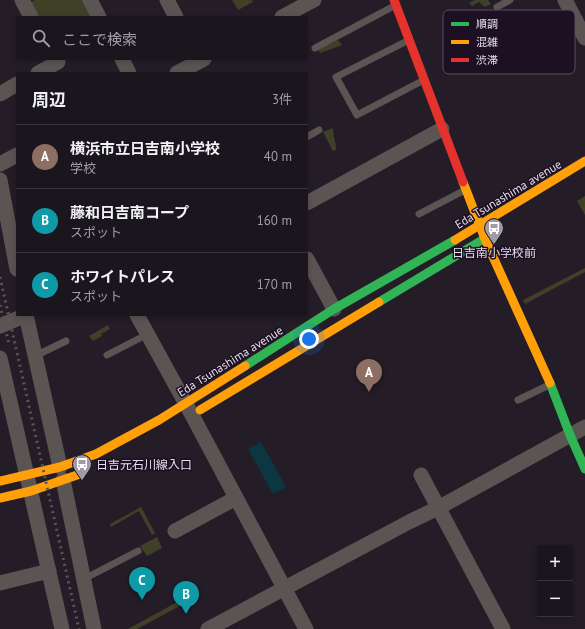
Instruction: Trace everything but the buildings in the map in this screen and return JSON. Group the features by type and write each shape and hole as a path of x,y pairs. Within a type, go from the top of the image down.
{"main road":[{"path":"395,2 442,129 481,225 485,239 550,384 570,436 585,469"},
{"name":"Eda Tsunashima avenue","path":"188,412 334,309 481,225 585,161"},
{"name":"Eda Tsunashima avenue","path":"0,498 31,490 159,420 188,412 505,227"},
{"name":"Eda Tsunashima avenue","path":"0,481 26,474 92,470"}],"street":[{"path":"22,0 31,16"},
{"path":"90,0 98,16"},
{"path":"167,0 175,16"},
{"path":"283,16 297,4 314,0"},
{"path":"565,0 570,10"},
{"path":"575,19 585,38"},
{"path":"40,72 59,60"},
{"path":"122,60 128,72"},
{"path":"179,72 202,63"},
{"path":"0,94 16,85"},
{"path":"308,201 442,129"},
{"path":"0,164 16,156"},
{"path":"0,180 16,259"},
{"path":"308,262 334,309"},
{"path":"0,326 24,316"},
{"path":"26,316 94,629"},
{"path":"138,316 306,629"},
{"path":"0,358 62,629"},
{"path":"208,629 438,508 585,427"},
{"path":"421,475 503,629"},
{"path":"175,530 236,498"},
{"path":"0,583 49,571"}],"lane":[{"path":"497,7 510,0"},
{"path":"315,48 395,2"},
{"path":"409,40 336,77 357,115 424,80"},
{"path":"308,136 319,130"},
{"path":"419,214 466,189"},
{"path":"107,355 148,334"},
{"path":"35,356 66,341"},
{"path":"518,400 550,384"},
{"path":"84,579 138,551"}],"green space":[{"path":"35,0 84,0 93,16 36,16 29,3"},
{"path":"232,0 252,0 253,2 238,10"},
{"path":"475,0 488,0 491,4 485,7 479,2 472,6 469,3"},
{"path":"338,40 342,45 320,53 318,49"},
{"path":"333,128 336,150 333,151 323,132"},
{"path":"585,196 585,215 577,201"},
{"path":"585,268 585,272 525,304 523,300"},
{"path":"108,325 110,329 101,334 102,336 93,341 89,336"},
{"path":"141,507 155,533 152,535 139,511 111,527 110,524"},
{"path":"157,537 162,548 147,556 140,546"},
{"path":"188,596 191,600 137,629 128,629"}],"water":[{"path":"261,442 286,487 273,494 248,449"}],"railway":[{"path":"0,277 79,629"},
{"path":"0,305 9,344"}],"traffic: fast":[{"path":"379,302 494,233"},
{"path":"245,366 334,309 455,240"},
{"path":"550,383 585,469"}],"traffic: slow":[{"path":"455,240 585,161"},
{"path":"463,182 485,239 550,383"},
{"path":"200,410 379,302"},
{"path":"0,481 60,467 96,454 159,420 245,366"},
{"path":"0,498 31,491 80,474"}],"traffic: jam":[{"path":"394,0 463,182"}],"place":[{"name":"日吉南小学校前","path":"494,245"},
{"name":"横浜市立日吉南小学校","path":"369,392"},
{"name":"日吉元石川線入口","path":"82,481"},
{"name":"ホワイトパレス","path":"142,600"},
{"name":"藤和日吉南コープ","path":"186,614"}]}
